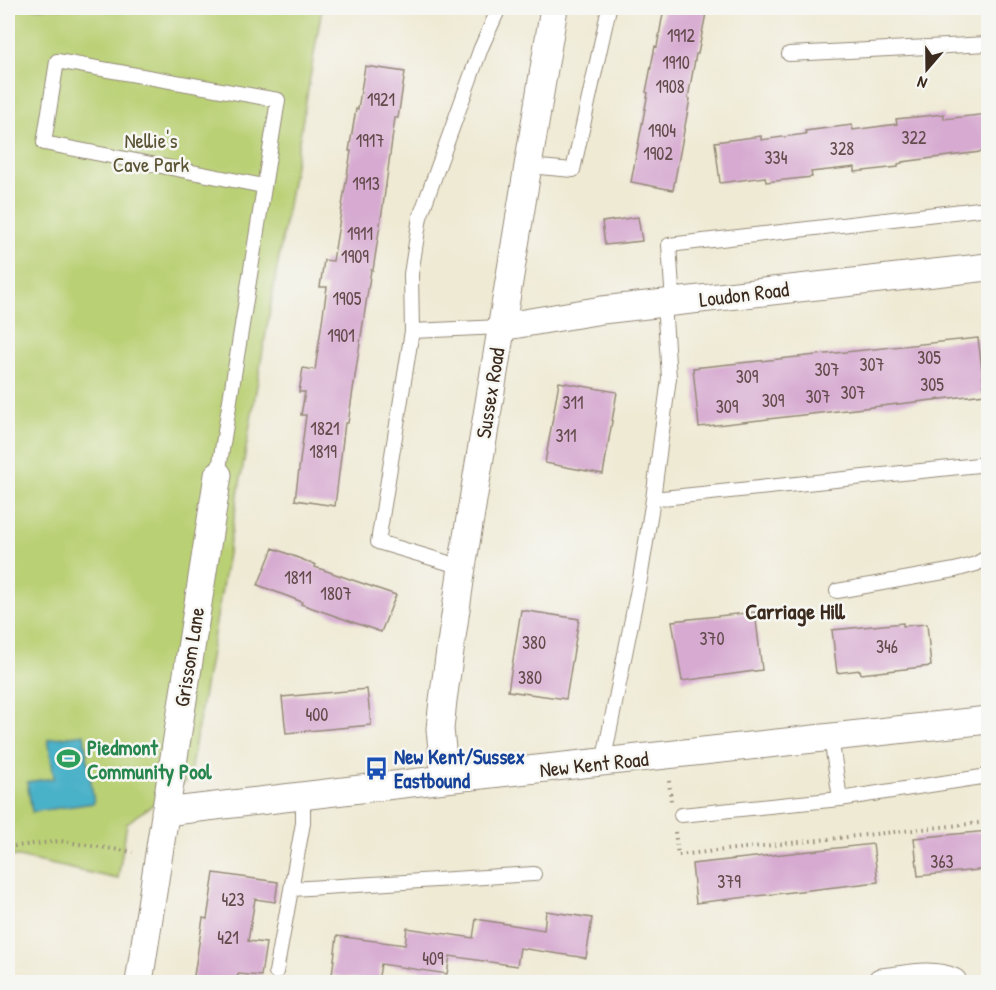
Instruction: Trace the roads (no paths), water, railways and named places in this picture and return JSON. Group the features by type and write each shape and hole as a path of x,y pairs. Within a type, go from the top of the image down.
{"street":[{"name":"Sussex Road","path":"445,779 441,759 440,729 462,567 554,8"},
{"name":"Loudon Road","path":"501,327 602,310 988,267"},
{"name":"Grissom Lane","path":"140,982 218,475"},
{"name":"New Kent Road","path":"165,812 988,720"},
{"path":"881,982 924,977 953,982"}],"lane":[{"path":"462,567 378,542 412,331 411,274 420,217 481,48 499,8"},
{"path":"528,166 573,170 609,8"},
{"path":"789,54 988,44"},
{"path":"218,475 278,100 57,61 44,143 263,186"},
{"path":"603,763 640,579 669,378 669,245 988,208"},
{"path":"412,331 501,327"},
{"path":"653,499 988,464"},
{"path":"837,591 955,570 988,557"},
{"path":"831,737 840,799"},
{"path":"676,816 840,799 988,777"},
{"path":"276,972 303,823 303,796"},
{"path":"292,889 534,874"}],"water":[{"name":"Piedmont Community Pool","path":"84,734 94,803 32,812 27,782 54,778 48,739"}],"place":[{"name":"Piedmont Community Pool","path":"69,759"},
{"name":"New Kent/Sussex Eastbound","path":"376,768"}],"district":[{"name":"Carriage Hill","path":"795,611"}],"park label":[{"name":"Nellie's Cave Park","path":"151,152"}]}
